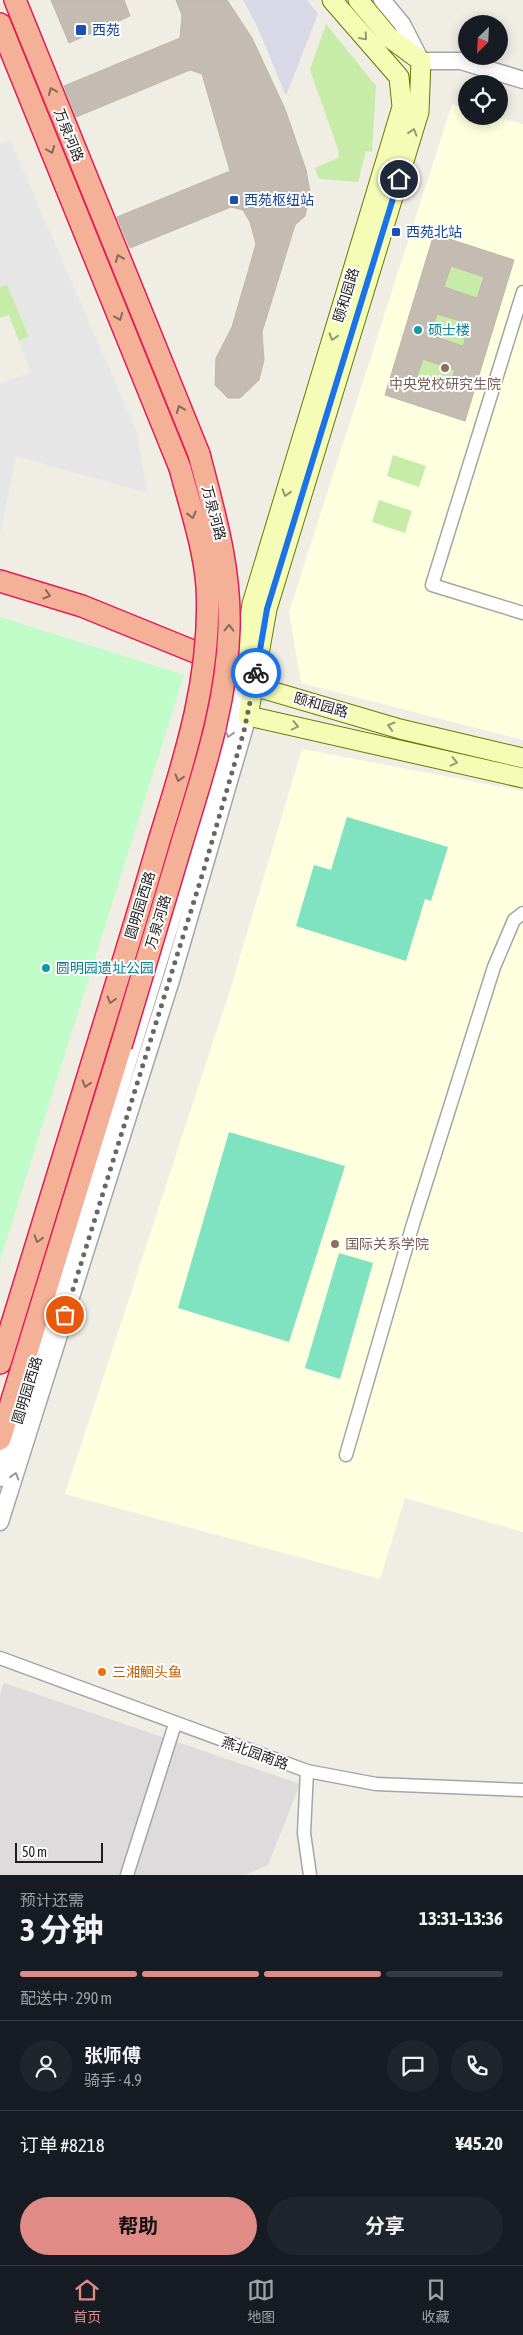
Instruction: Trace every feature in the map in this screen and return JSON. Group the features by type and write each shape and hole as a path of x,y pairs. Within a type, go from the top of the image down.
{"highway":[{"name":"万泉河路","path":"15,0 199,454 222,544 227,581 229,628 224,688 216,726 121,1046"},
{"name":"万泉河路","path":"0,24 180,468"},
{"name":"圆明园西路","path":"0,1363 191,738 202,685 206,630 206,585 201,551 180,468"},
{"path":"0,581 82,606 210,658 248,677"},
{"name":"圆明园西路","path":"0,1439 121,1046"}],"main road":[{"path":"332,0 400,77"},
{"path":"358,0 390,38 422,60"},
{"name":"颐和园路","path":"248,677 267,609 419,112 422,60"},
{"name":"颐和园路","path":"248,677 252,604 402,107 400,77"},
{"path":"248,677 248,716"},
{"name":"颐和园路","path":"248,677 400,729 523,758"},
{"name":"颐和园路","path":"248,716 523,778"}],"street":[{"path":"382,0 402,24 422,60"},
{"path":"400,77 422,60 461,61 523,80"},
{"path":"523,292 432,584 523,613"},
{"name":"圆明园西路","path":"0,1478 248,677"},
{"name":"圆明园西路","path":"0,1522 172,977 248,716"},
{"path":"346,1456 413,1224 494,967 514,920 523,913"},
{"name":"燕北园南路","path":"0,1658 307,1771 376,1784 523,1790"},
{"path":"127,1875 175,1724"},
{"path":"307,1771 304,1833 310,1875"}],"shaded area":[{"path":"243,0 307,0 318,14 286,96 258,28"},
{"name":"中央党校研究生院","path":"452,104 458,106 458,125 508,125 508,120 523,124 523,740 301,683 289,612"},
{"path":"10,140 137,433 147,493 16,456 0,533 0,384 31,372 19,341 29,337 7,284 0,287 0,144"},
{"name":"国际关系学院","path":"302,749 523,791 523,1532 405,1498 380,1579 65,1494 229,993"},
{"path":"4,1683 300,1784 268,1865 245,1875 0,1875 0,1694"}],"green space":[{"path":"326,24 376,86 372,152 366,151 358,182 319,179 315,168 338,158 339,152 310,70"},
{"path":"451,266 484,277 477,298 444,287"},
{"path":"7,284 29,337 19,341 9,315 0,318 0,287"},
{"path":"437,314 470,324 463,346 430,335"},
{"path":"423,359 455,370 448,391 416,380"},
{"path":"393,455 426,466 419,487 387,476"},
{"path":"379,500 412,511 405,533 372,522"},
{"name":"圆明园遗址公园","path":"0,617 184,675 0,1260"},
{"path":"347,817 448,847 431,901 425,899 406,961 296,926 314,865 331,870"},
{"path":"229,1132 345,1166 289,1342 178,1308"},
{"path":"339,1253 373,1263 340,1379 305,1368"}],"building":[{"name":"西苑","path":"51,0 124,0 130,16 69,43"},
{"name":"西苑枢纽站","path":"176,0 227,0 252,38 285,109 306,170 310,193 305,216 295,225 262,332 264,360 259,380 240,398 228,398 215,385 216,358 232,327 256,244 250,222 243,210 231,207 130,248 117,217 230,171 202,74 190,70 76,117 64,86 180,38 182,15"},
{"name":"硕士楼","path":"434,234 514,260 465,421 385,395","holes":["451,266 484,277 477,298 444,287","437,314 470,324 463,346 430,335","423,359 455,370 448,391 416,380"]}],"way so far":[{"path":"65,1315 172,977 244,731 256,673"}],"place":[{"name":"西苑","path":"81,30"},
{"name":"西苑枢纽站","path":"234,200"},
{"name":"西苑北站","path":"396,232"},
{"name":"硕士楼","path":"418,330"},
{"name":"中央党校研究生院","path":"445,368"},
{"name":"圆明园遗址公园","path":"46,968"},
{"name":"国际关系学院","path":"335,1244"},
{"name":"三湘鮰头鱼","path":"102,1672"}],"route":[{"path":"256,673 267,609 399,179"}]}
